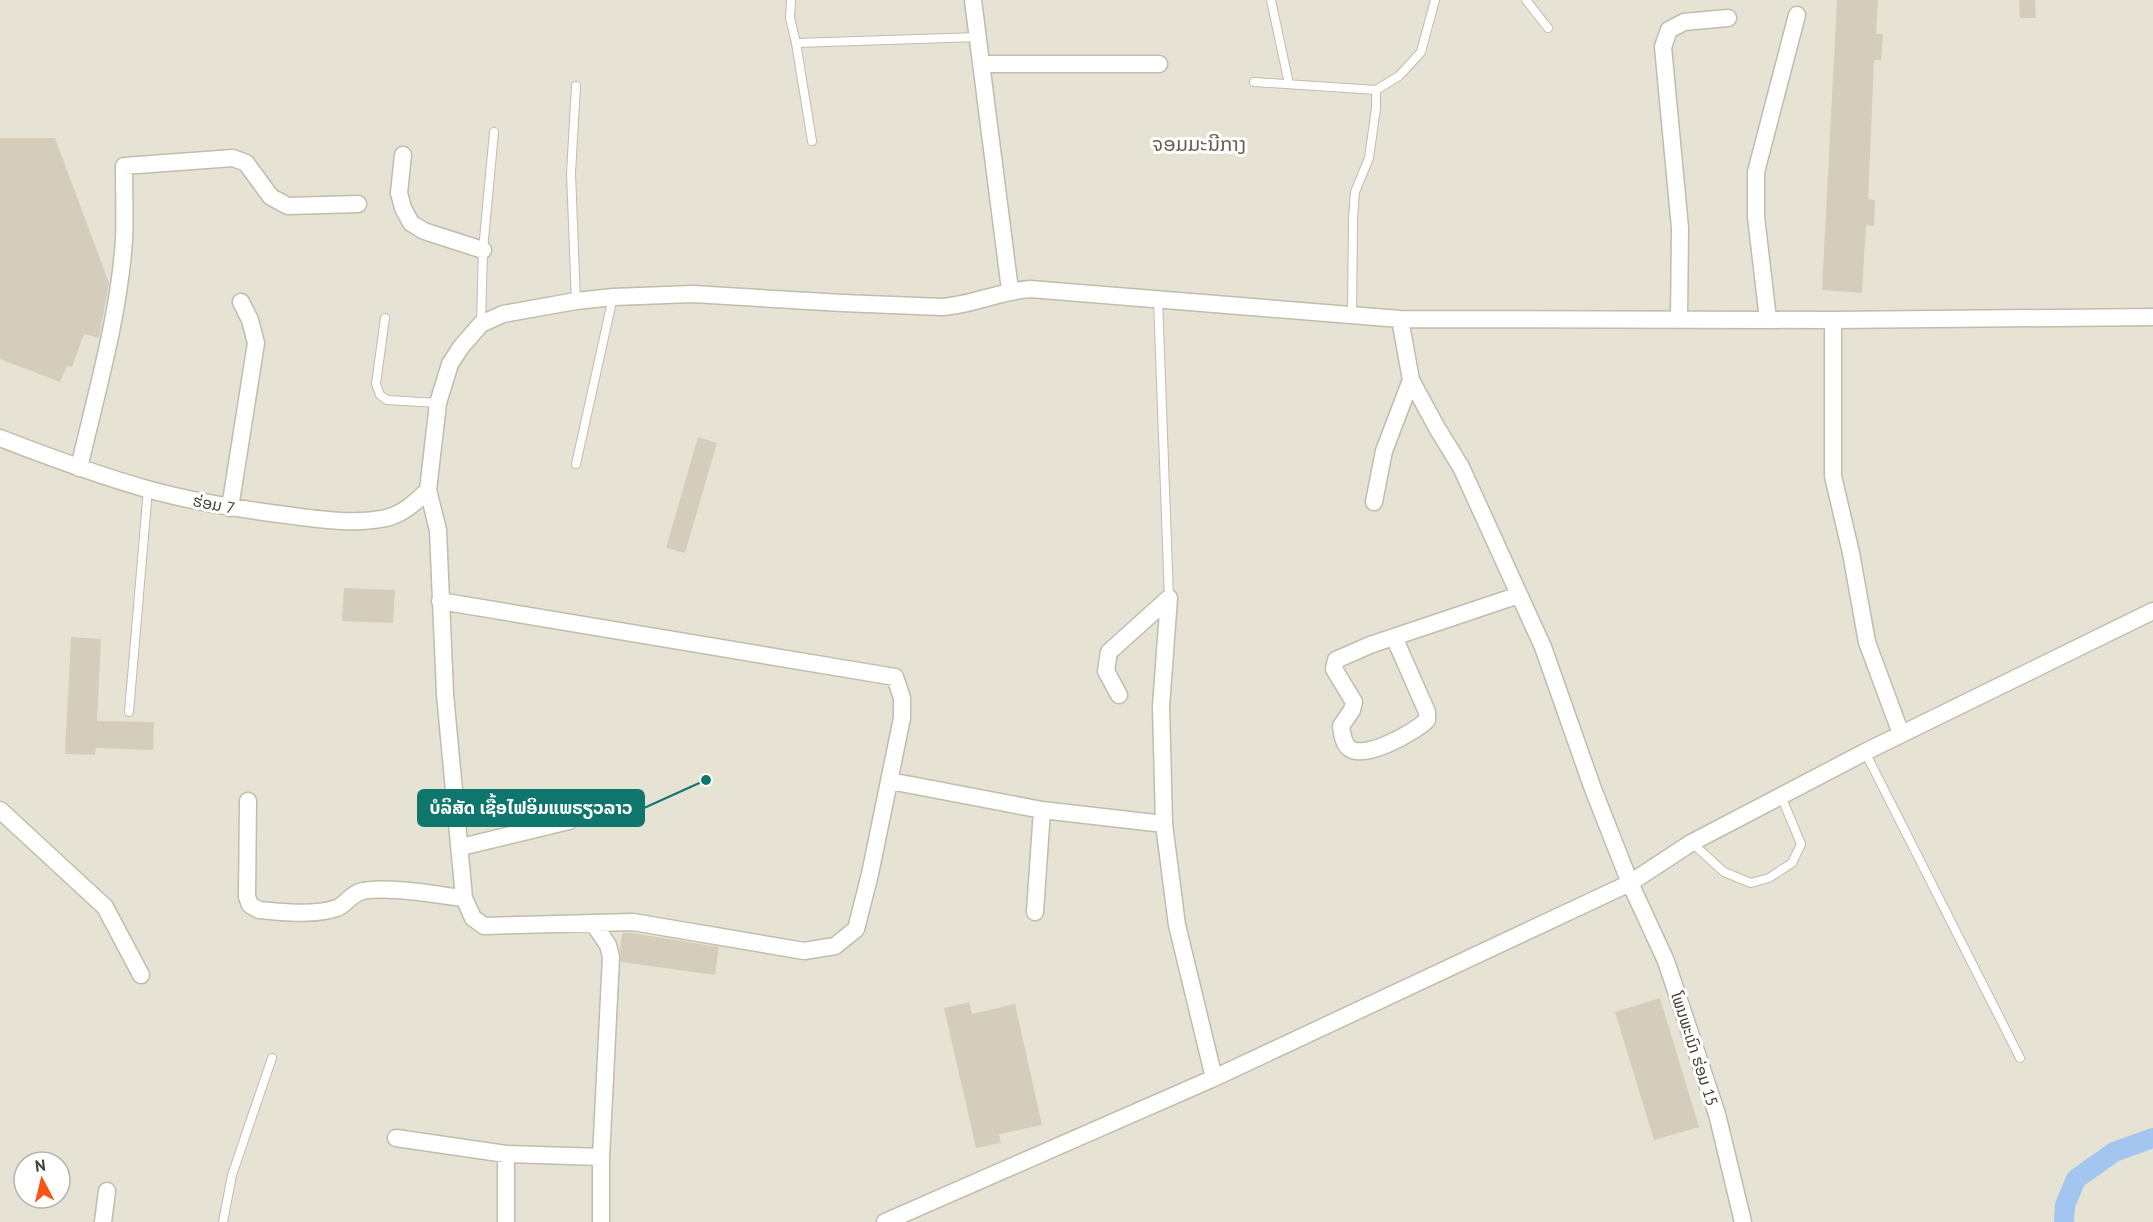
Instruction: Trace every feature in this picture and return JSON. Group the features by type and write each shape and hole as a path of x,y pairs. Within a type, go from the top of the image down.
{"street":[{"path":"973,0 1010,290"},
{"path":"1768,319 1756,217 1756,172 1797,15"},
{"path":"1679,319 1680,228 1664,47 1669,30 1684,22 1728,18"},
{"path":"982,64 1159,64"},
{"path":"403,155 399,193 403,208 411,223 424,231 483,249"},
{"path":"79,468 105,359 117,295 124,240 124,166 233,158 246,163 271,197 288,206 358,204"},
{"path":"440,601 895,677 902,698 902,718 870,874 856,929 835,946 804,951 633,922 484,926 473,918 464,898 445,694 440,601 438,531 428,490 438,404 450,364 481,324 503,314 613,297 693,294 942,307 959,306 1010,290 1030,289 1400,319 1833,320 2153,317"},
{"path":"230,508 256,344 250,320 241,302"},
{"path":"1374,502 1384,451 1411,380 1400,319"},
{"path":"1833,320 1833,476 1851,553 1867,642 1900,734"},
{"name":"ໂພນພະເນົາ ຮ່ອມ 15","path":"1411,380 1461,467 1543,647 1593,789 1630,883 1666,961 1717,1114 1743,1222"},
{"name":"ຮ່ອມ 7","path":"0,438 79,468 148,489 230,508 322,519 386,518 400,513 428,490"},
{"path":"1394,637 1427,712 1427,720 1420,728 1372,750 1356,752 1345,743 1341,726 1352,710 1354,702 1334,669 1336,660 1394,637 1519,595"},
{"path":"1119,695 1106,672 1109,652 1169,598"},
{"path":"1169,598 1161,706 1164,824 1177,925 1214,1078"},
{"path":"885,1222 1214,1078 1630,883 1691,843 1865,752 2153,611"},
{"path":"890,781 1042,810 1164,824"},
{"path":"248,801 247,897 250,905 259,910 324,912 340,907 353,894 362,891 382,890 464,898"},
{"path":"0,810 105,907 141,975"},
{"path":"1035,912 1042,810"},
{"path":"461,847 569,821"},
{"path":"593,923 608,945 611,957 601,1157 601,1222"},
{"path":"396,1138 506,1154 601,1157"},
{"path":"506,1154 506,1222"},
{"path":"103,1222 107,1191"}],"lane":[{"path":"791,0 790,18 812,141"},
{"path":"1271,0 1289,84"},
{"path":"1254,82 1376,90 1399,76 1421,52 1435,0"},
{"path":"1526,0 1548,28"},
{"path":"796,43 979,37"},
{"path":"576,86 571,173 576,301"},
{"path":"1352,316 1355,192 1370,158 1376,90"},
{"path":"481,324 483,249 494,132"},
{"path":"576,464 613,297"},
{"path":"1158,299 1169,598"},
{"path":"385,318 376,384 380,395 387,400 438,404"},
{"path":"129,712 148,489"},
{"path":"1865,752 2020,1058"},
{"path":"1691,843 1724,872 1751,883 1769,878 1792,863 1801,844 1781,796"},
{"path":"224,1222 232,1175 272,1058"}],"shaded area":[{"path":"0,0 2153,0 2153,1222 0,1222"}],"building":[{"path":"1837,0 1878,0 1876,34 1883,34 1881,60 1874,60 1868,199 1875,200 1874,226 1866,225 1862,293 1822,290"},
{"path":"2019,0 2035,0 2036,18 2020,18"},
{"path":"0,138 55,138 109,283 99,338 84,334 72,367 67,366 60,382 0,359"},
{"path":"698,437 717,443 685,553 666,548"},
{"path":"344,588 395,590 393,623 342,621"},
{"path":"71,637 101,639 97,721 154,722 153,750 96,748 95,755 65,754"},
{"path":"622,933 719,947 715,975 621,962"},
{"path":"1660,998 1699,1127 1654,1140 1615,1012"},
{"path":"969,1002 972,1014 1015,1004 1042,1125 999,1134 1001,1143 976,1148 944,1008"}],"waterway":[{"path":"2064,1222 2065,1205 2076,1179 2114,1152 2153,1138"}],"place":[{"name":"ບໍລິສັດ ເຊື້ອໄຟອິມແພຣຽວລາວ","path":"706,780"}],"district":[{"name":"ຈອມມະນີກາງ","path":"1199,144"}]}
